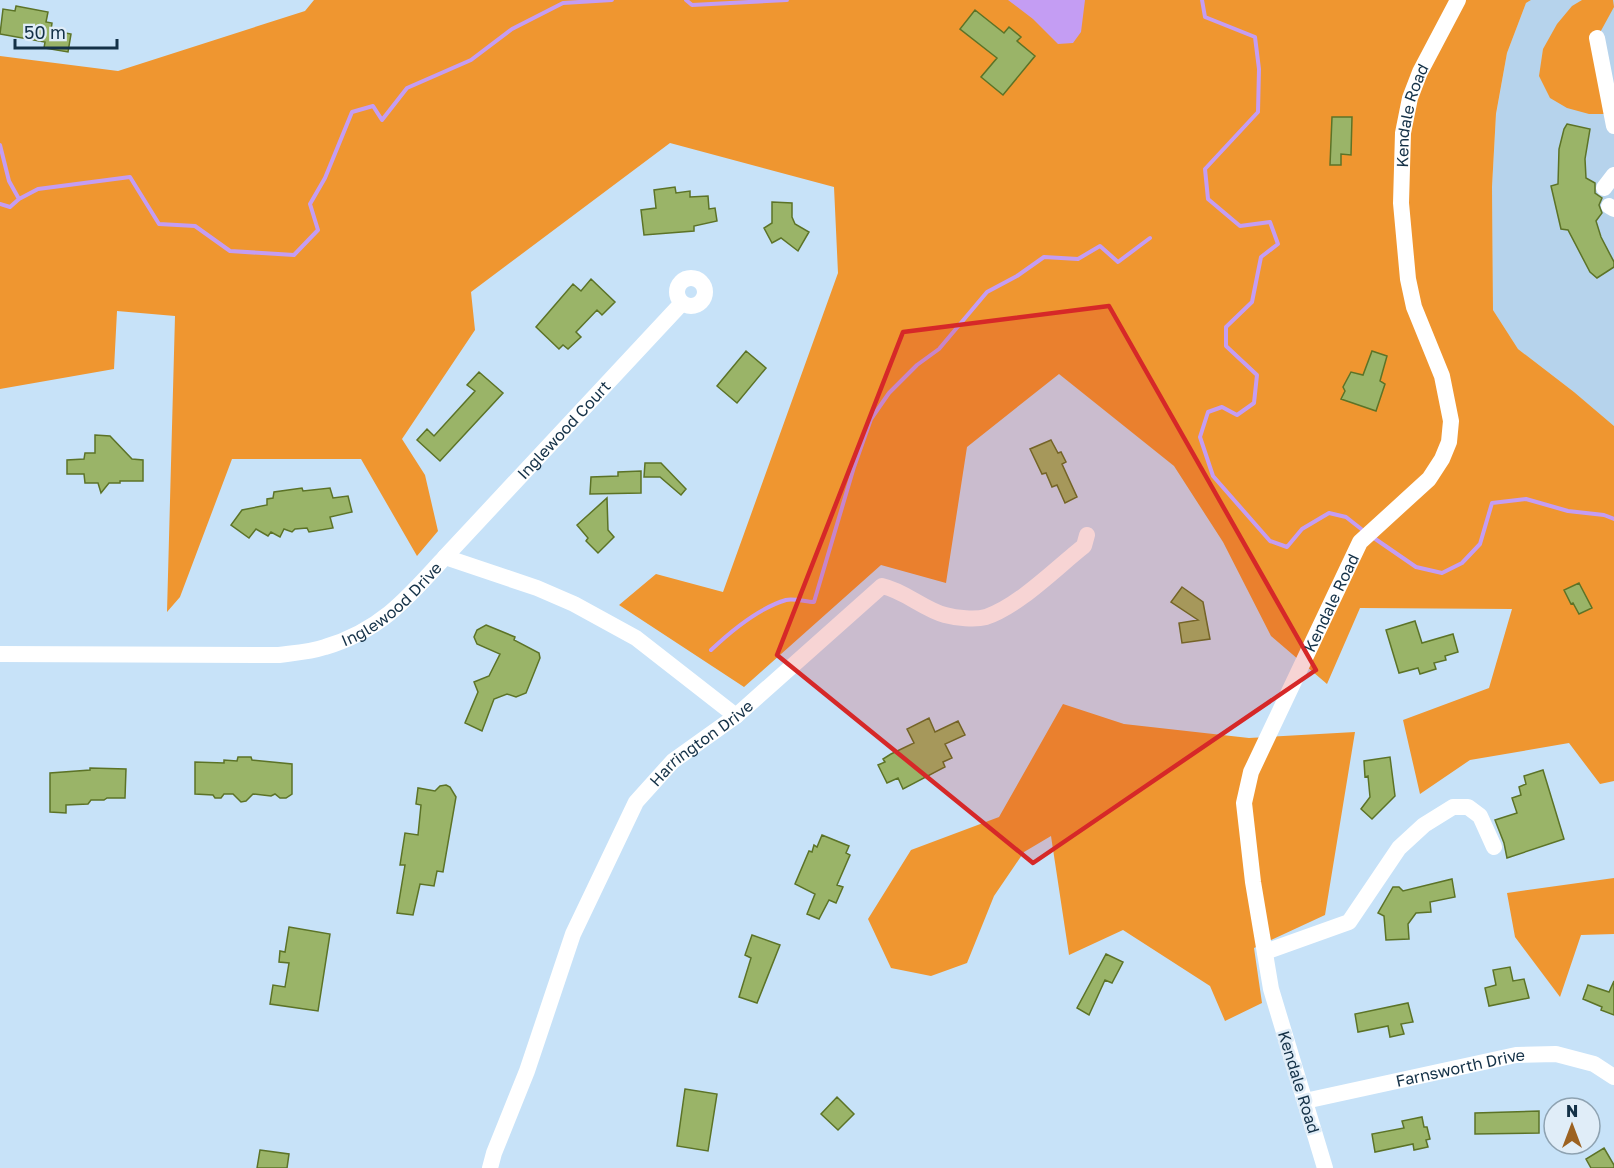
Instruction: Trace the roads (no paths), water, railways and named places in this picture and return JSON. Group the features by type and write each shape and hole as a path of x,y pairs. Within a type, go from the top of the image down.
{"street":[{"name":"Kendale Road","path":"1325,1168 1271,989 1253,882 1244,803 1251,772 1360,542 1429,479 1442,459 1449,442 1451,421 1442,376 1414,307 1408,279 1401,203 1403,133 1410,98 1420,72 1458,0"},
{"path":"1597,38 1614,126"},
{"name":"Inglewood Court","path":"446,557 682,303"},
{"name":"Harrington Drive","path":"490,1168 527,1071 573,934 636,802 673,761 736,716 882,586 893,588 944,615 986,617 1015,601 1084,546 1087,535"},
{"name":"Inglewood Drive","path":"0,654 279,656 323,648 353,638 381,622 404,603 446,557 537,588 574,604 636,638 736,716"},
{"path":"1265,952 1349,922 1400,848 1424,825 1453,807 1468,807 1480,816 1494,847"},
{"name":"Farnsworth Drive","path":"1305,1101 1516,1055 1556,1054 1594,1064 1614,1077"}],"waterway":[{"path":"0,145 9,181 19,199 38,189 130,177 159,224 195,226 230,251 294,255 318,230 310,204 325,178 352,112 373,106 382,120 407,88 471,60 512,29 563,3 612,0"},
{"path":"686,0 692,5 787,0"},
{"path":"1202,0 1205,17 1255,37 1259,69 1258,112 1205,169 1208,199 1240,226 1270,222 1278,244 1261,257 1252,302 1226,327 1226,346 1257,375 1254,403 1237,415 1222,407 1208,412 1200,437 1213,476 1270,541 1287,547 1302,529 1329,513 1346,517 1365,532"},
{"path":"0,204 10,207 19,199"},
{"path":"711,650 746,621 776,604 786,600 814,602 854,467 871,419 889,393 917,365 939,349 987,292 1017,276 1044,257 1078,259 1100,246 1118,262 1150,238"},
{"path":"1371,536 1416,567 1442,573 1462,563 1480,544 1492,503 1526,499 1568,511 1604,515 1614,519"}]}
